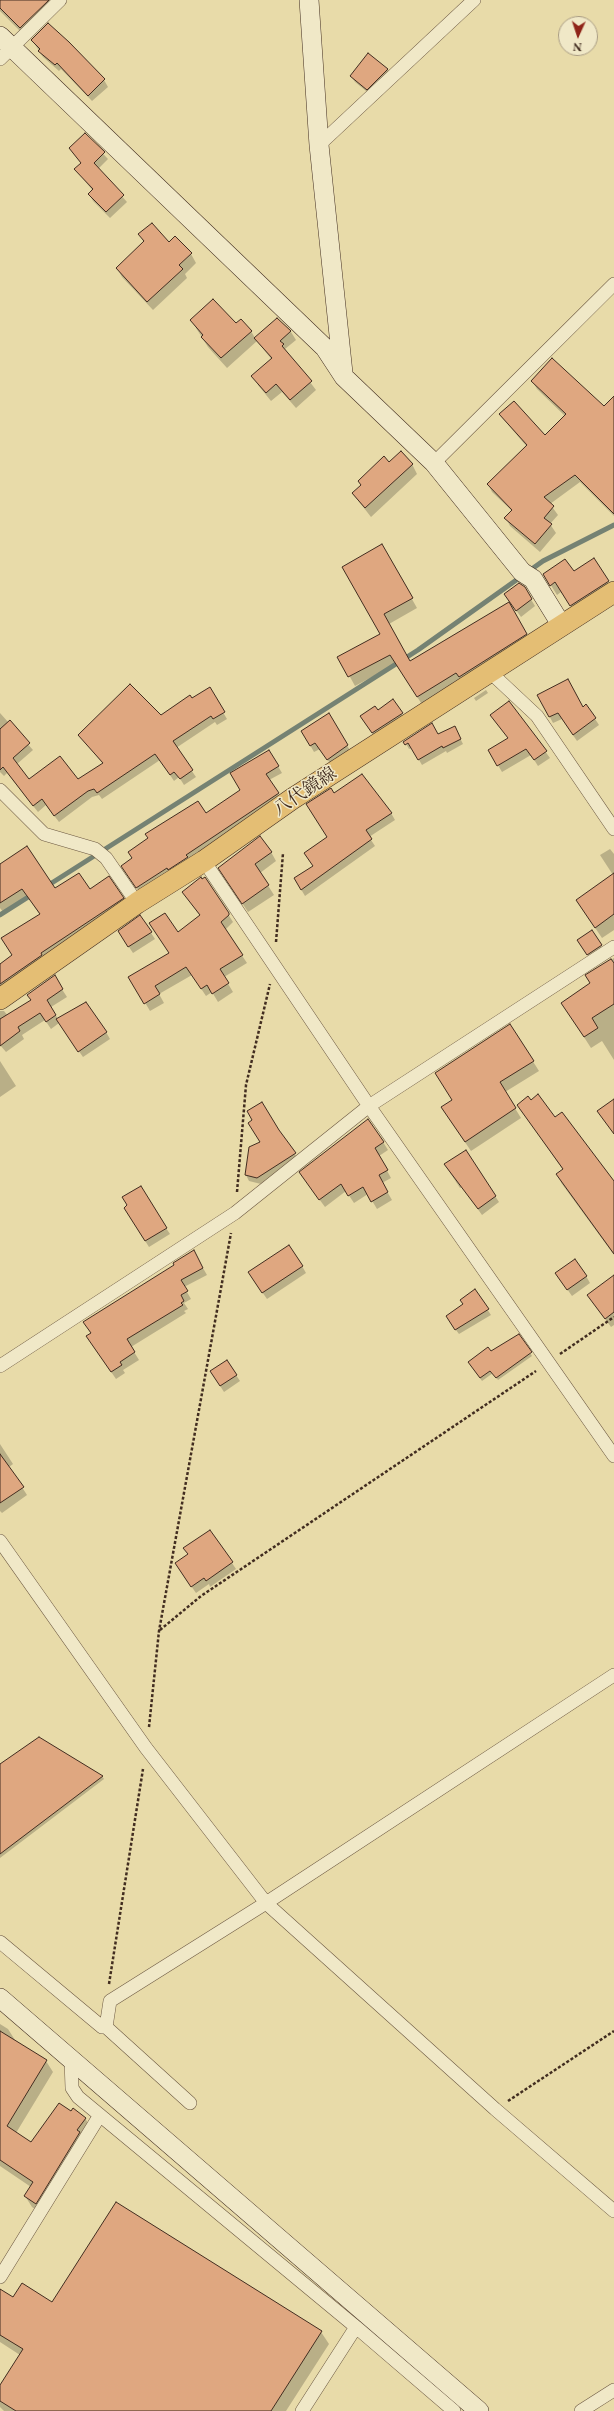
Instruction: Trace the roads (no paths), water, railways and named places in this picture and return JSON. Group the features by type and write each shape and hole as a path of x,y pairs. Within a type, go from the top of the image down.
{"main road":[{"name":"八代鏡線","path":"0,999 136,903 204,861 292,799 614,592"}],"street":[{"path":"60,0 4,48 325,348 344,377 434,463 527,576 562,626"},
{"path":"309,0 319,145 344,377"},
{"path":"319,145 474,0"},
{"path":"434,463 614,284"},
{"path":"490,672 537,716 614,829"},
{"path":"0,790 44,834 95,849 106,858 136,903"},
{"path":"204,861 275,964 369,1106 614,1456"},
{"path":"0,1366 235,1213 369,1106 614,947"},
{"path":"0,1541 146,1748 266,1903 495,2109 614,2211"},
{"path":"190,2102 106,2027 110,2001 266,1903 614,1675"},
{"path":"0,1942 102,2027"},
{"path":"0,1998 479,2411"},
{"path":"71,2058 72,2088 78,2097 356,2327 454,2411"},
{"path":"1,2272 100,2115"},
{"path":"302,2411 356,2327"},
{"path":"581,2411 614,2390"}],"waterway":[{"path":"529,571 543,561 614,525"},
{"path":"47,886 418,650 522,576"},
{"path":"0,915 33,894"}]}
